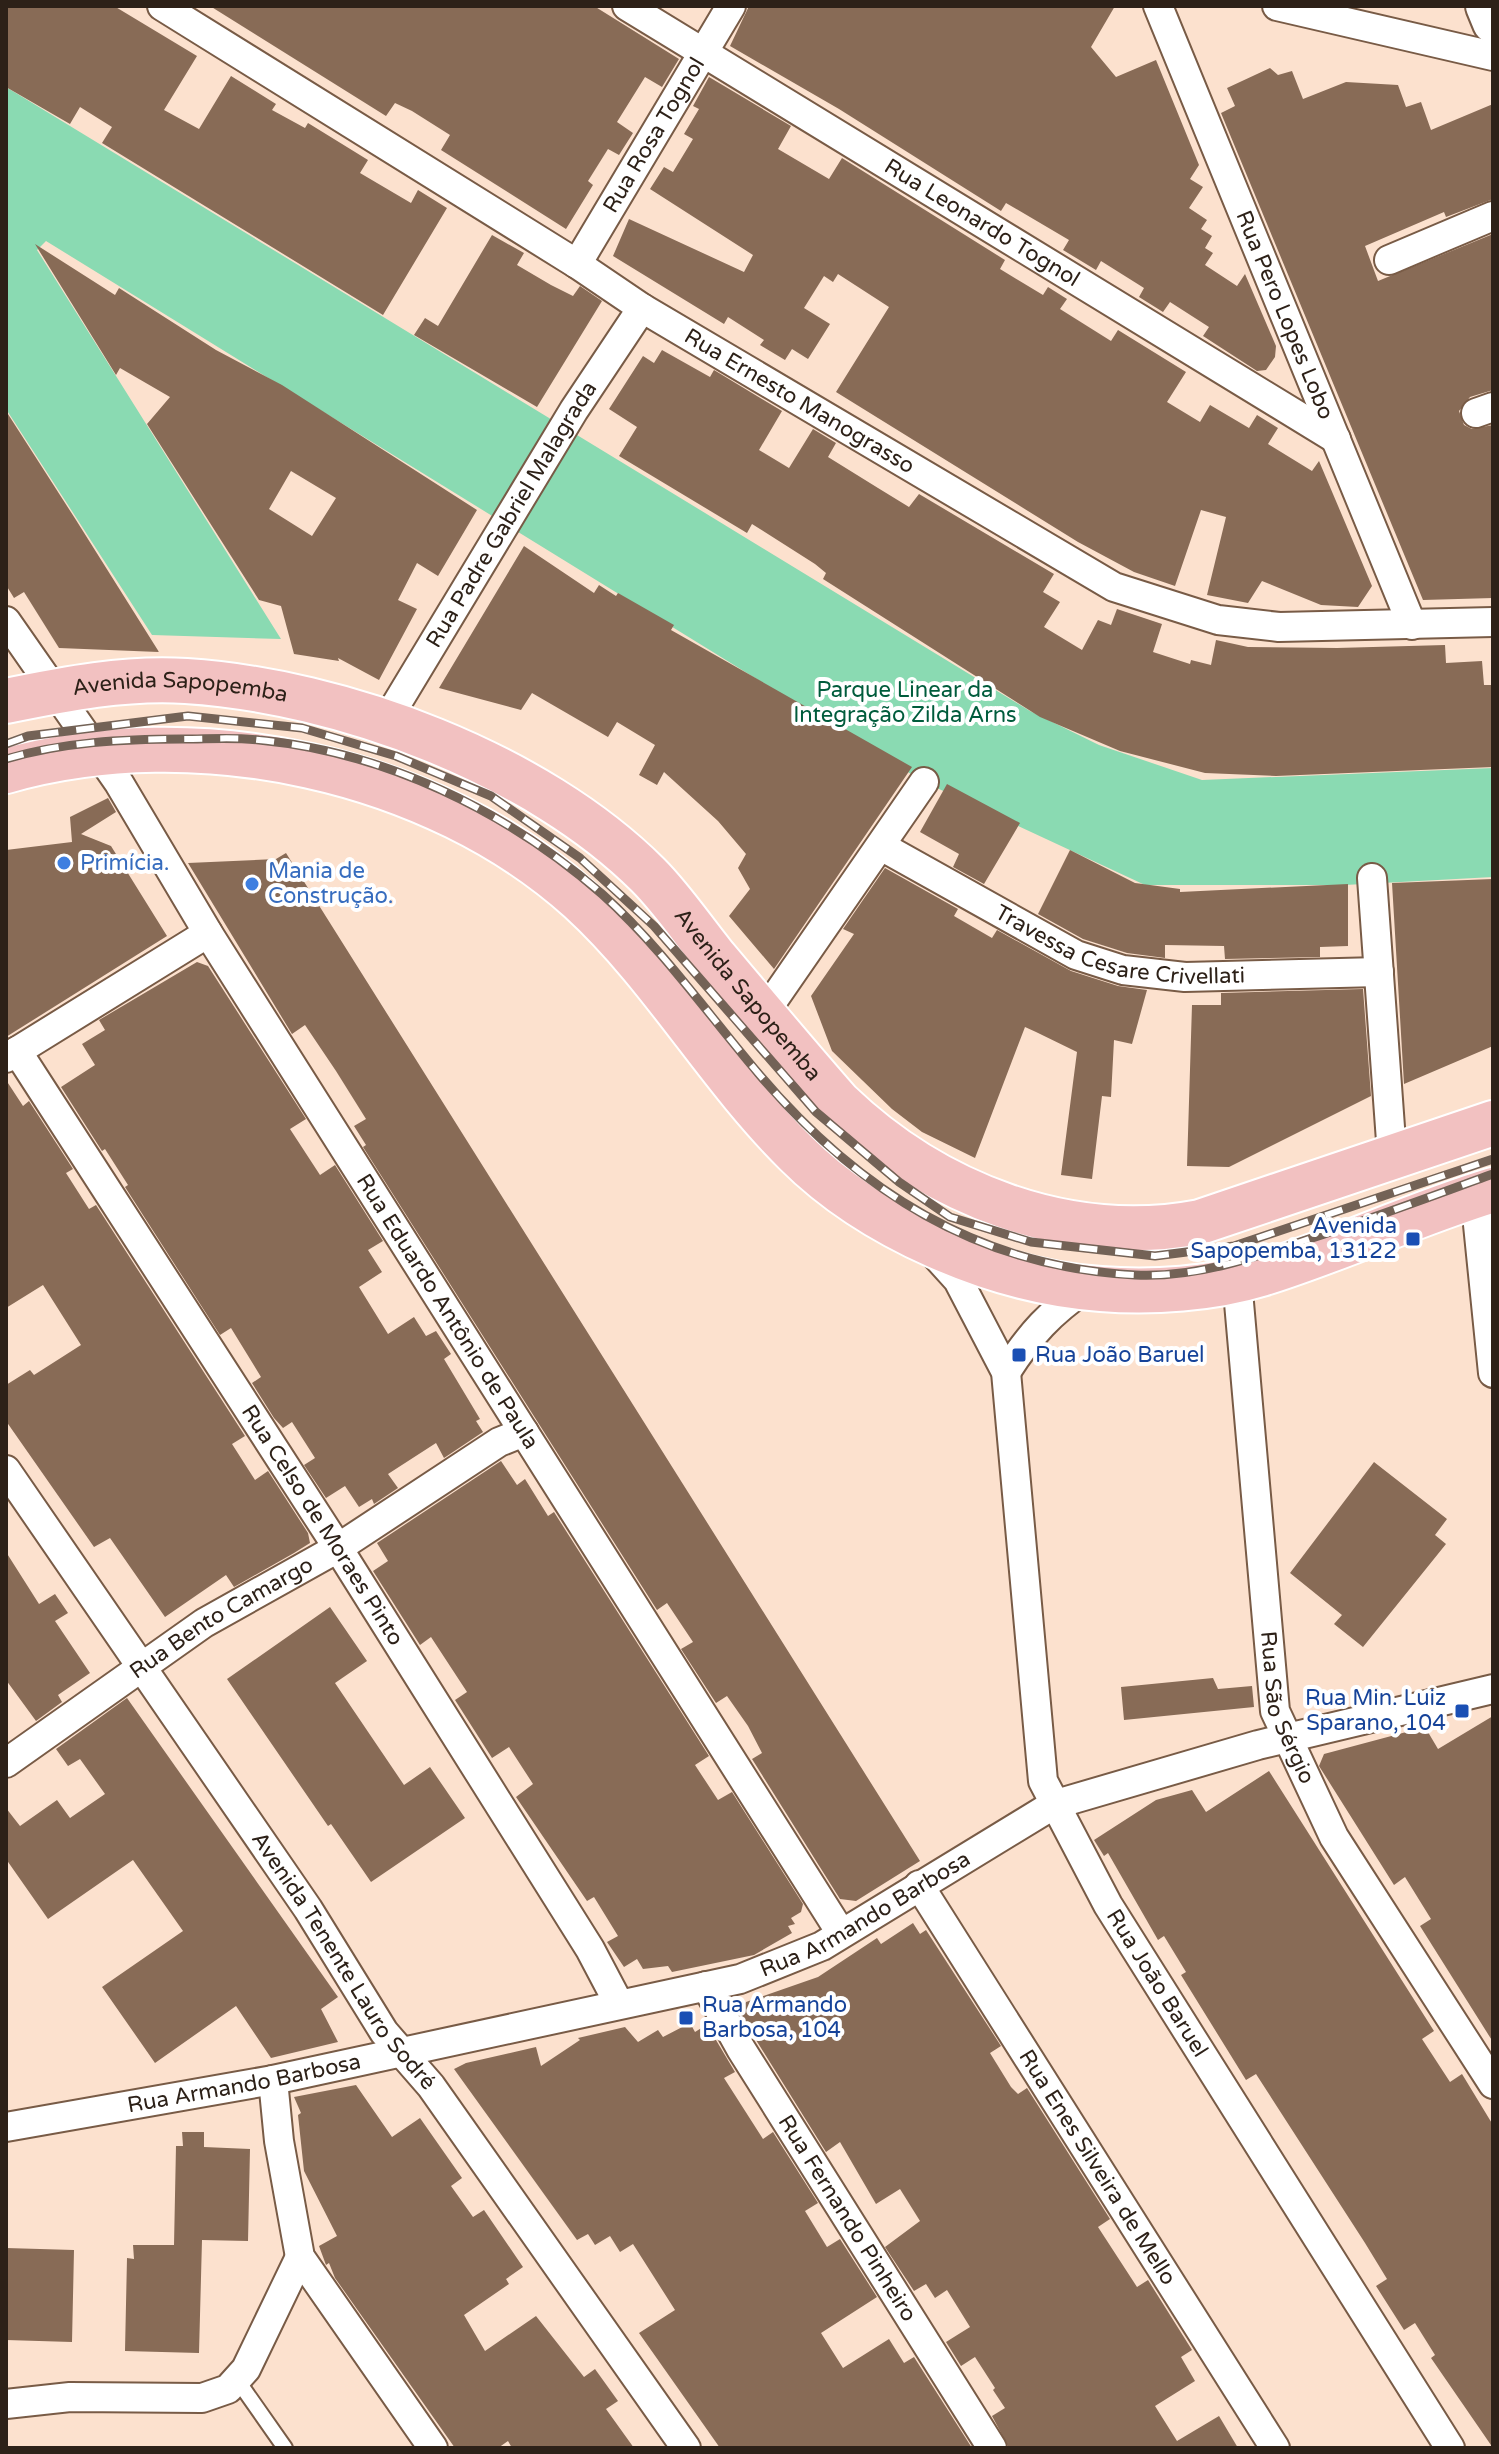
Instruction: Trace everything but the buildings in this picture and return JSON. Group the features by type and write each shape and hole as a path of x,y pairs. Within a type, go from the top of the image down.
{"main road":[{"name":"Avenida Sapopemba","path":"6,701 77,686 185,681 254,690 361,714 516,778 588,826 648,875 763,1015 839,1103 870,1133 967,1193 1029,1216 1163,1229 1200,1222 1493,1123"},
{"path":"6,771 54,757 134,750 250,753 332,771 414,800 488,832 537,864 583,903 633,957 794,1152 840,1192 916,1235 966,1258 1039,1278 1087,1287 1195,1287 1237,1280 1487,1182"},
{"path":"1237,1280 1255,1250 1288,1213 1342,1175"},
{"path":"1200,1222 1226,1248 1237,1280"}],"street":[{"name":"Rua Ernesto Manograsso","path":"162,6 577,264 642,308 1114,587 1218,620 1279,627 1493,622"},
{"name":"Rua Leonardo Tognol","path":"627,6 1336,439"},
{"name":"Rua Rosa Tognol","path":"577,264 731,6"},
{"name":"Rua Pero Lopes Lobo","path":"1158,6 1412,625"},
{"path":"1277,6 1493,56"},
{"path":"1486,6 1493,23"},
{"path":"1389,260 1493,216"},
{"name":"Rua Padre Gabriel Malagrada","path":"385,723 574,410 642,308"},
{"name":"Rua Eduardo Antônio de Paula","path":"6,621 119,783 208,933 841,1933"},
{"path":"763,1015 924,782"},
{"name":"Travessa Cesare Crivellati","path":"881,846 1076,955 1123,970 1185,977 1379,972"},
{"path":"1372,878 1392,1155"},
{"path":"12,1054 208,933"},
{"name":"Rua Celso de Moraes Pinto","path":"12,1054 338,1548 590,1949 619,2004"},
{"path":"1487,1182 1493,1373"},
{"name":"Rua João Baruel","path":"916,1235 958,1280 1006,1372 1043,1781 1053,1805 1108,1905 1450,2448"},
{"name":"Rua São Sérgio","path":"1237,1280 1275,1711 1285,1739 1334,1837 1493,2084"},
{"path":"1006,1372 1026,1339 1051,1312 1087,1287"},
{"name":"Rua Bento Camargo","path":"6,1763 204,1623 338,1548 499,1442 524,1432"},
{"name":"Avenida Tenente Lauro Sodré","path":"6,1470 308,1909 384,2032 431,2086 686,2448"},
{"name":"Rua Armando Barbosa","path":"6,2127 273,2080 706,1986 785,1963 841,1933 1053,1805 1285,1739 1493,1689"},
{"name":"Rua Enes Silveira de Mello","path":"919,1885 1275,2448"},
{"name":"Rua Fernando Pinheiro","path":"706,1986 741,2049 992,2448"},
{"path":"273,2080 279,2141 300,2257 433,2448"},
{"path":"6,2404 70,2397 202,2398 228,2389 238,2381 300,2257"}],"lane":[{"path":"238,2381 285,2448"}],"green space":[{"name":"Parque Linear da Integração Zilda Arns","path":"6,87 1030,711 1099,745 1202,780 1493,768 1493,877 1345,885 1145,885 924,782 46,241 37,250 281,639 152,635 6,409"}],"railway":[{"path":"6,744 28,736 188,716 302,728 396,756 491,796 580,858 654,926 816,1112 899,1182 950,1217 1031,1242 1155,1256 1234,1246 1493,1159"},
{"path":"6,759 49,749 115,741 250,739 352,757 442,790 526,837 565,864 624,914 758,1073 796,1115 837,1153 880,1187 925,1215 973,1239 1024,1257 1078,1269 1135,1275 1202,1270 1288,1246 1493,1174"}],"place":[{"name":"Primícia.","path":"64,863"},
{"name":"Mania de Construção.","path":"252,884"},
{"name":"Avenida Sapopemba, 13122","path":"1413,1239"},
{"name":"Rua João Baruel","path":"1019,1355"},
{"name":"Rua Min. Luiz Sparano, 104","path":"1462,1711"},
{"name":"Rua Armando Barbosa, 104","path":"686,2018"}]}
